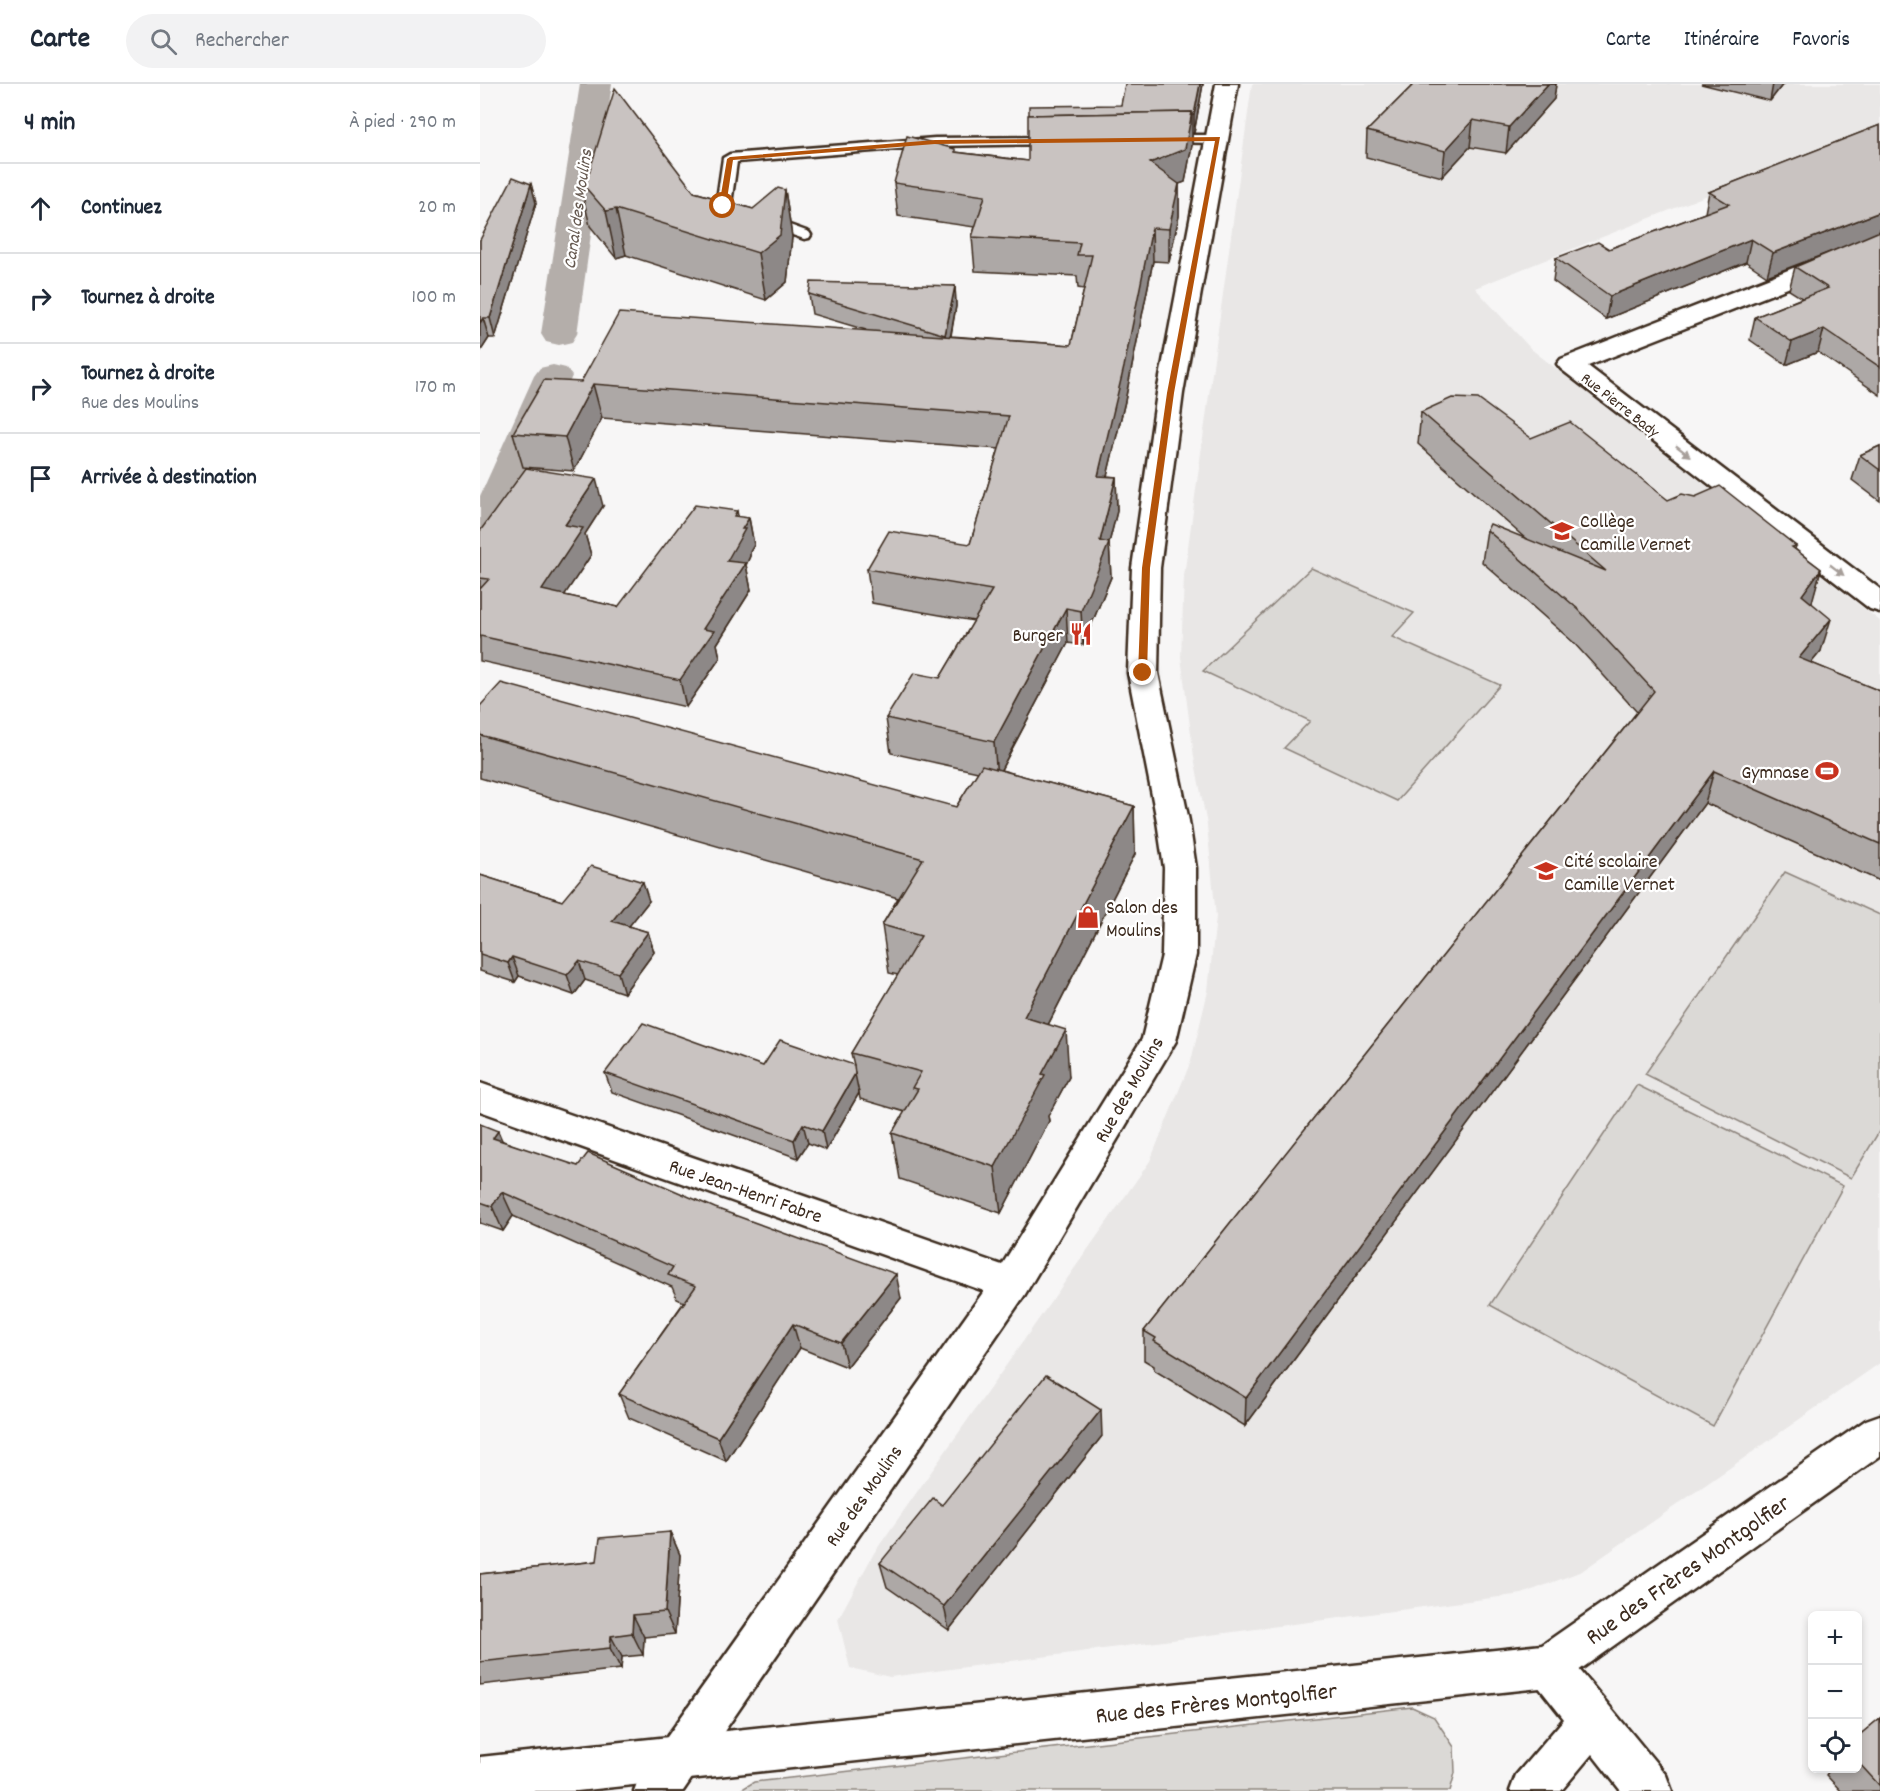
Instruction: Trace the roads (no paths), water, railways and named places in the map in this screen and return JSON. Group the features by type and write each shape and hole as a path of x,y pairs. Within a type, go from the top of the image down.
{"street":[{"name":"Rue des Moulins","path":"668,1774 1011,1284 1159,1041 1179,955 1180,868 1173,821 1143,673 1146,568 1170,393 1227,84"},
{"name":"Rue Pierre Bady","path":"1880,241 1800,275 1570,364 1880,603"},
{"name":"Rue Jean-Henri Fabre","path":"480,1097 1011,1284"},
{"name":"Rue des Frères Montgolfier","path":"480,1779 668,1774 1549,1666 1880,1432"},
{"path":"1549,1666 1650,1791"},
{"path":"1532,1791 1592,1720"}],"lane":[{"path":"1150,139 1218,139"},
{"path":"804,235 723,206 730,159 935,142 1066,140"}],"waterway":[{"name":"Canal des Moulins","path":"559,334 596,84"},
{"name":"Canal des Moulins","path":"480,542 553,376"}],"place":[{"name":"Collège Camille Vernet","path":"1562,531"},
{"name":"Burger","path":"1081,634"},
{"name":"Gymnase","path":"1827,771"},
{"name":"Cité scolaire Camille Vernet","path":"1546,871"},
{"name":"Salon des Moulins","path":"1088,917"}]}
